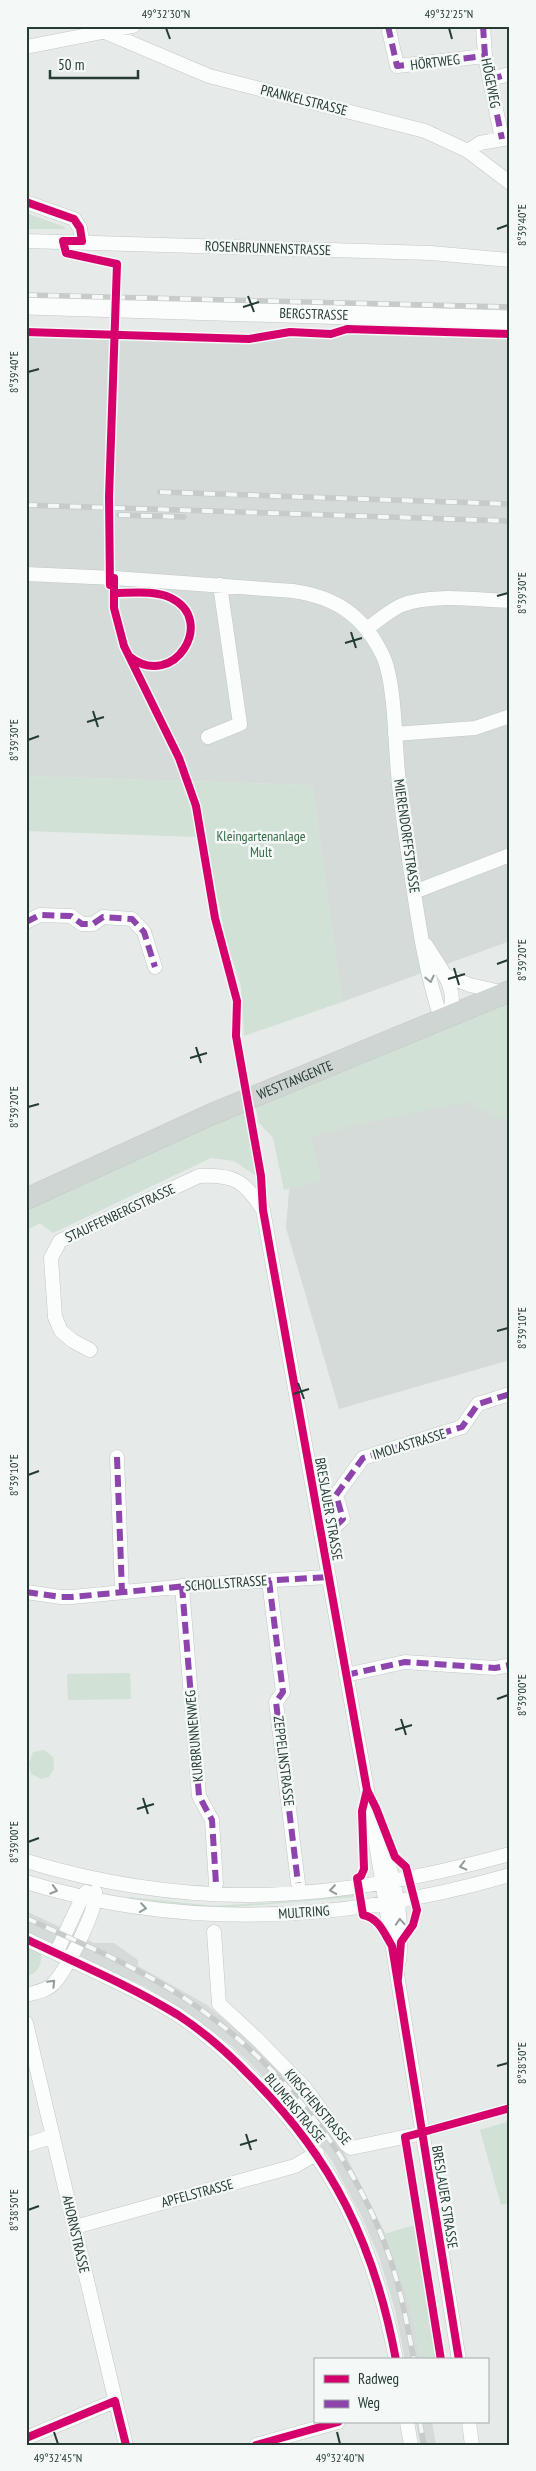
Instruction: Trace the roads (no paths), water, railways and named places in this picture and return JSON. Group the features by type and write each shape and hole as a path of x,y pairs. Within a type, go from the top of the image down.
{"main road":[{"name":"BERGSTRASSE","path":"26,305 510,320"},
{"name":"WESTTANGENTE","path":"26,1199 51,1185 212,1114 508,992"},
{"path":"26,1194 51,1185"}],"street":[{"path":"26,47 96,29 133,26"},
{"name":"HÖRTWEG","path":"388,26 397,66 485,56"},
{"name":"HÖGEWEG","path":"483,26 485,56 506,138"},
{"name":"PRANKELSTRASSE","path":"96,29 209,76 426,131 468,151 510,183"},
{"path":"490,78 510,74"},
{"path":"468,151 480,144 506,138"},
{"path":"26,202 74,220 80,228 82,242"},
{"name":"ROSENBRUNNENSTRASSE","path":"26,241 431,253 510,260"},
{"name":"MIERENDORFFSTRASSE","path":"26,574 220,585 315,594 344,608 367,629 384,659 388,675 398,775 414,892 433,991 445,1017"},
{"path":"208,737 240,724 220,585"},
{"path":"367,629 385,615 411,602 427,600 510,601"},
{"path":"395,734 475,728 510,716"},
{"path":"414,892 510,855"},
{"path":"26,922 40,915 71,916 82,924 94,924 103,917 132,918 144,932 155,967"},
{"name":"MIERENDORFFSTRASSE","path":"422,938 450,985 453,1000 445,1017"},
{"path":"444,975 470,985 508,992"},
{"name":"STAUFFENBERGSTRASSE","path":"90,1350 73,1341 57,1324 52,1258 60,1241 199,1176 217,1175 234,1179 250,1190 263,1210"},
{"name":"BRESLAUER STRASSE","path":"263,1210 371,1812 392,1903 398,1979 459,2358"},
{"name":"IMOLASTRASSE","path":"322,1539 343,1519 336,1495 363,1458 462,1427 478,1404 510,1394"},
{"path":"117,1457 122,1592"},
{"name":"SCHOLLSTRASSE","path":"26,1592 61,1597 182,1586 329,1577"},
{"name":"ZEPPELINSTRASSE","path":"269,1581 282,1692 276,1702 298,1883"},
{"name":"KURBRUNNENWEG","path":"182,1586 199,1796 212,1820 216,1884"},
{"path":"346,1675 405,1662 495,1668 510,1665"},
{"name":"MULTRING","path":"26,1861 89,1891 124,1885 214,1896 241,1897 305,1894 388,1883 510,1854"},
{"name":"MULTRING","path":"26,1882 89,1891 166,1911 213,1915 276,1915 392,1903 510,1875"},
{"path":"26,1995 47,1989 54,1983 62,1956 89,1919 89,1891"},
{"name":"KIRSCHENSTRASSE","path":"214,1932 219,2004 256,2038 304,2087 350,2148 422,2133"},
{"name":"BLUMENSTRASSE","path":"26,1939 139,1992 180,2016 231,2056 278,2103 317,2153 344,2201 364,2244 380,2289 396,2358"},
{"name":"AHORNSTRASSE","path":"26,2023 126,2445"},
{"path":"26,2145 53,2136"},
{"name":"APFELSTRASSE","path":"75,2226 295,2166 317,2153"},
{"path":"26,2438 115,2401"},
{"path":"256,2445 331,2424"},
{"path":"407,2424 411,2445"},
{"path":"469,2424 472,2445"}],"railway":[{"path":"26,295 510,307"},
{"path":"160,492 510,504"},
{"path":"26,505 510,521"},
{"path":"119,515 184,517"},
{"path":"26,1918 120,1962 175,1992 210,2016 242,2043 273,2072 302,2104 328,2138 351,2173 371,2211 396,2277 414,2358"},
{"path":"420,2424 424,2445"}],"park label":[{"name":"Kleingartenanlage Mult","path":"261,844"}]}
